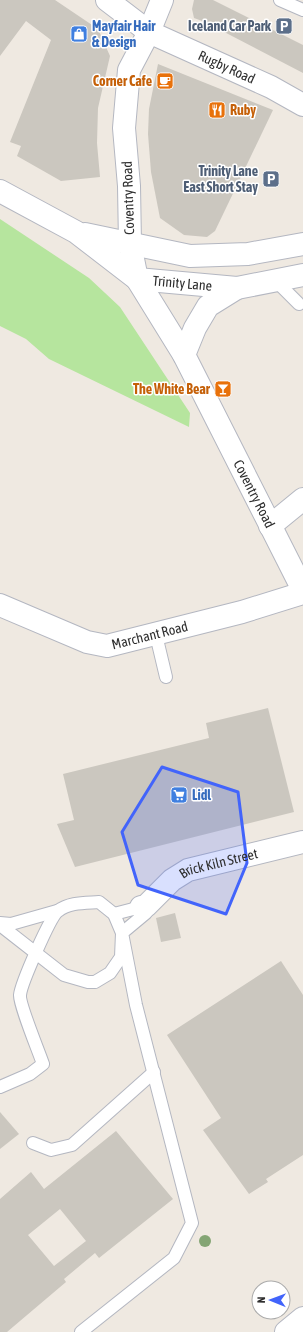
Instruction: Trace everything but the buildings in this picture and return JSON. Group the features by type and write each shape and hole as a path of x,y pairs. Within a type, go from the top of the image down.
{"street":[{"name":"Rugby Road","path":"107,0 149,32 271,87 303,105"},
{"name":"Coventry Road","path":"162,0 149,32 129,70 124,128 129,186 130,244 137,279 184,355 303,591"},
{"name":"Trinity Lane","path":"0,191 76,232 137,279 237,288 303,275"},
{"name":"Trinity Lane","path":"76,232 190,256 248,254 303,244"},
{"path":"184,355 195,328 208,306 237,288"},
{"path":"270,526 303,499"},
{"name":"Marchant Road","path":"0,605 87,642 107,646 156,635 250,610 303,591"},
{"name":"Brick Kiln Street","path":"144,909 172,880 188,870 303,842"},
{"path":"286,1332 303,1318"}],"lane":[{"path":"280,0 303,10"},
{"path":"276,281 299,304"},
{"path":"156,635 166,677"},
{"path":"0,924 11,924 57,912 72,904 99,902 114,914 122,933 136,1005 192,1223 174,1258 81,1332"},
{"path":"114,914 144,909"},
{"path":"0,924 64,975 96,986 110,973 121,957 122,933 144,909"},
{"path":"0,1087 30,1074 43,1064 20,996 36,952 57,912"},
{"path":"33,1143 50,1150 72,1145 154,1072"}],"highlighted area":[{"path":"162,767 238,792 247,863 226,914 138,885 122,832"}],"green space":[{"path":"0,219 89,278 120,307 190,413 189,427 49,359 26,339 0,326"}],"place":[{"name":"Iceland Car Park","path":"284,26"},
{"name":"Mayfair Hair & Design","path":"79,34"},
{"name":"Corner Cafe","path":"165,81"},
{"name":"Ruby","path":"217,110"},
{"name":"Trinity Lane East Short Stay","path":"271,179"},
{"name":"The White Bear","path":"223,389"},
{"name":"Lidl","path":"179,795"}]}
